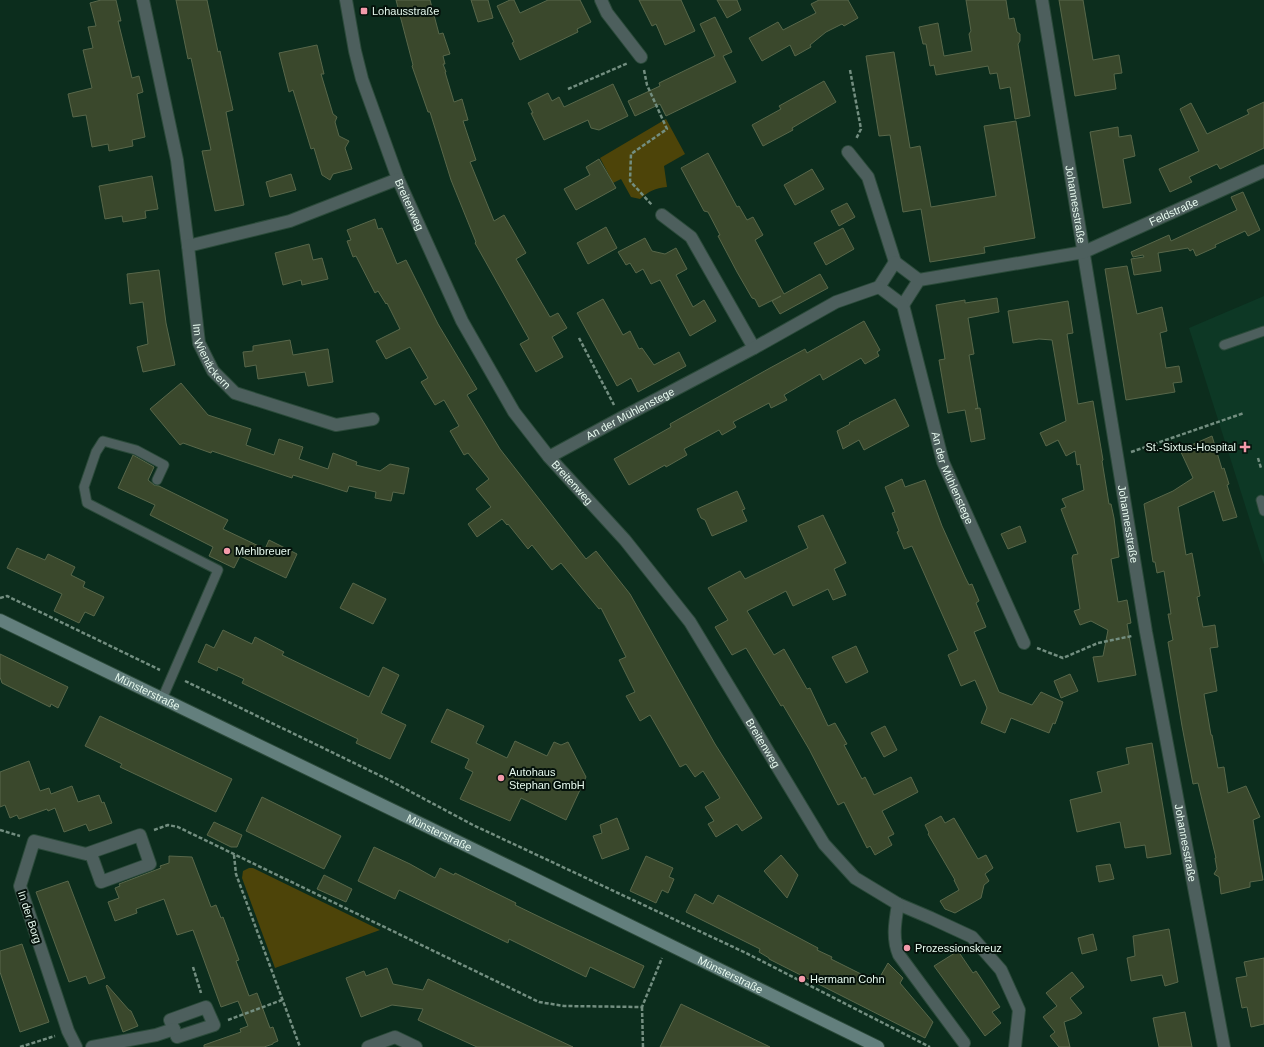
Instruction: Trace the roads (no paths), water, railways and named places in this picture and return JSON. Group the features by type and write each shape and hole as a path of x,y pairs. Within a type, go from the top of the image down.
{"main road":[{"name":"Münsterstraße","path":"0,620 878,1047"}],"street":[{"name":"Im Wienäckern","path":"143,0 176,160 188,246 199,344 213,370 236,393 336,425 373,419"},
{"name":"Breitenweg","path":"346,0 355,50 362,78 398,179 462,321 514,412 549,457 624,540 690,622 824,844 855,878 898,904 972,938 1001,970 1019,1010 1015,1047"},
{"path":"601,0 607,13 641,57"},
{"name":"Johannesstraße","path":"1042,0 1146,632 1224,1047"},
{"path":"848,152 868,177 896,262 919,280 1084,252"},
{"name":"Feldstraße","path":"1084,252 1264,171"},
{"path":"188,246 290,221 398,179"},
{"path":"662,215 691,237 754,348"},
{"path":"896,262 879,287 903,305 919,280"},
{"name":"An der Mühlenstege","path":"549,457 754,348 836,302 879,287"},
{"name":"An der Mühlenstege","path":"903,305 944,462 1024,643"},
{"path":"140,835 150,864 100,882 90,854 140,835"},
{"name":"In der Borg","path":"76,1047 68,1032 20,886 34,841 90,854"},
{"path":"898,904 894,928 895,940 899,955 964,1043"},
{"path":"206,1007 214,1025 177,1037 174,1029 170,1020 206,1007"},
{"path":"92,1047 156,1035 174,1029"},
{"path":"368,1047 395,1037 416,1047"}],"lane":[{"path":"1224,346 1264,330"},
{"path":"157,480 164,465 136,450 103,440 96,452 84,487 87,503 218,570 162,699"},
{"path":"1261,500 1264,512"}],"place":[{"name":"Lohausstraße","path":"364,11"},
{"name":"St.-Sixtus-Hospital","path":"1245,447"},
{"name":"Mehlbreuer","path":"227,551"},
{"name":"Autohaus Stephan GmbH","path":"501,778"},
{"name":"Prozessionskreuz","path":"907,948"},
{"name":"Hermann Cohn","path":"802,979"}]}
